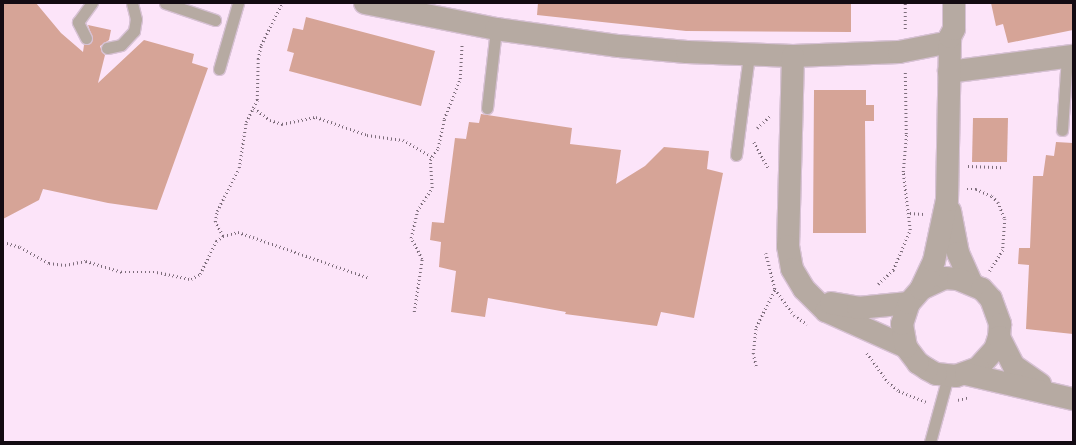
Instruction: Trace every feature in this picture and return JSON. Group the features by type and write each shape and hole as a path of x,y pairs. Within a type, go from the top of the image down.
{"street":[{"path":"365,3 496,29 619,46 749,55 793,56 904,51 950,40"},
{"path":"944,3 945,26 950,40"},
{"path":"954,3 954,29 950,40 949,72 958,253 991,299 1000,324 999,337 988,360 957,375"},
{"path":"793,56 788,246 798,279 820,304 831,313 861,324 879,336 906,347"},
{"path":"949,72 1070,57"},
{"path":"956,195 936,254 902,324 906,347 918,363 926,369 1066,397"},
{"path":"820,304 858,308 915,296 945,278 978,279"},
{"path":"999,337 1008,359 1018,371 1066,397"}],"lane":[{"path":"86,38 78,22 92,3"},
{"path":"107,48 121,45 134,31 136,19 132,3"},
{"path":"165,3 215,20"},
{"path":"219,69 238,3"},
{"path":"487,108 496,29"},
{"path":"736,155 749,55"},
{"path":"1062,130 1070,57"},
{"path":"930,442 957,375"}],"path":[{"path":"223,236 215,217 239,168 246,122 254,108 258,92 258,59 261,45 282,3"},
{"path":"873,286 883,282 893,270 910,230 903,172 906,128 904,51 905,3"},
{"path":"414,312 422,259 411,238 417,211 432,188 430,164 432,157 438,148 444,119 460,79 462,23"},
{"path":"254,108 270,120 282,124 316,117 367,135 403,140 432,157"},
{"path":"960,165 1002,167"},
{"path":"956,195 976,189 992,196 998,202 1005,219 1006,229 1003,250 978,279"},
{"path":"3,242 20,247 49,263 65,265 86,261 121,272 158,272 191,279 200,274 212,246 223,236 238,232 369,278"},
{"path":"756,366 754,340 756,327 775,289"}],"building":[{"path":"3,3 36,3 61,33 83,52 84,45 89,44 93,39 88,25 111,30 109,40 100,46 105,55 98,83 144,40 194,54 192,63 208,68 157,210 108,203 43,189 39,200 3,219"},
{"path":"538,3 851,3 851,32 686,31 537,15"},
{"path":"991,3 1073,3 1073,30 1008,43 1003,24 996,26"},
{"path":"306,17 435,51 421,106 289,71 294,53 287,51 293,28 303,30"},
{"path":"814,90 866,90 866,105 874,105 874,121 865,121 866,233 813,233"},
{"path":"481,114 572,128 570,144 621,150 616,184 645,166 664,147 709,151 707,169 723,173 694,318 661,312 657,326 565,314 566,312 488,298 485,317 451,312 456,271 439,267 441,242 430,240 432,222 444,223 455,138 466,139 469,122 479,123"},
{"path":"973,118 1008,118 1007,162 972,162"},
{"path":"1056,142 1073,143 1073,334 1026,329 1029,265 1018,264 1019,248 1030,248 1033,176 1043,176 1046,155 1054,156"}]}
